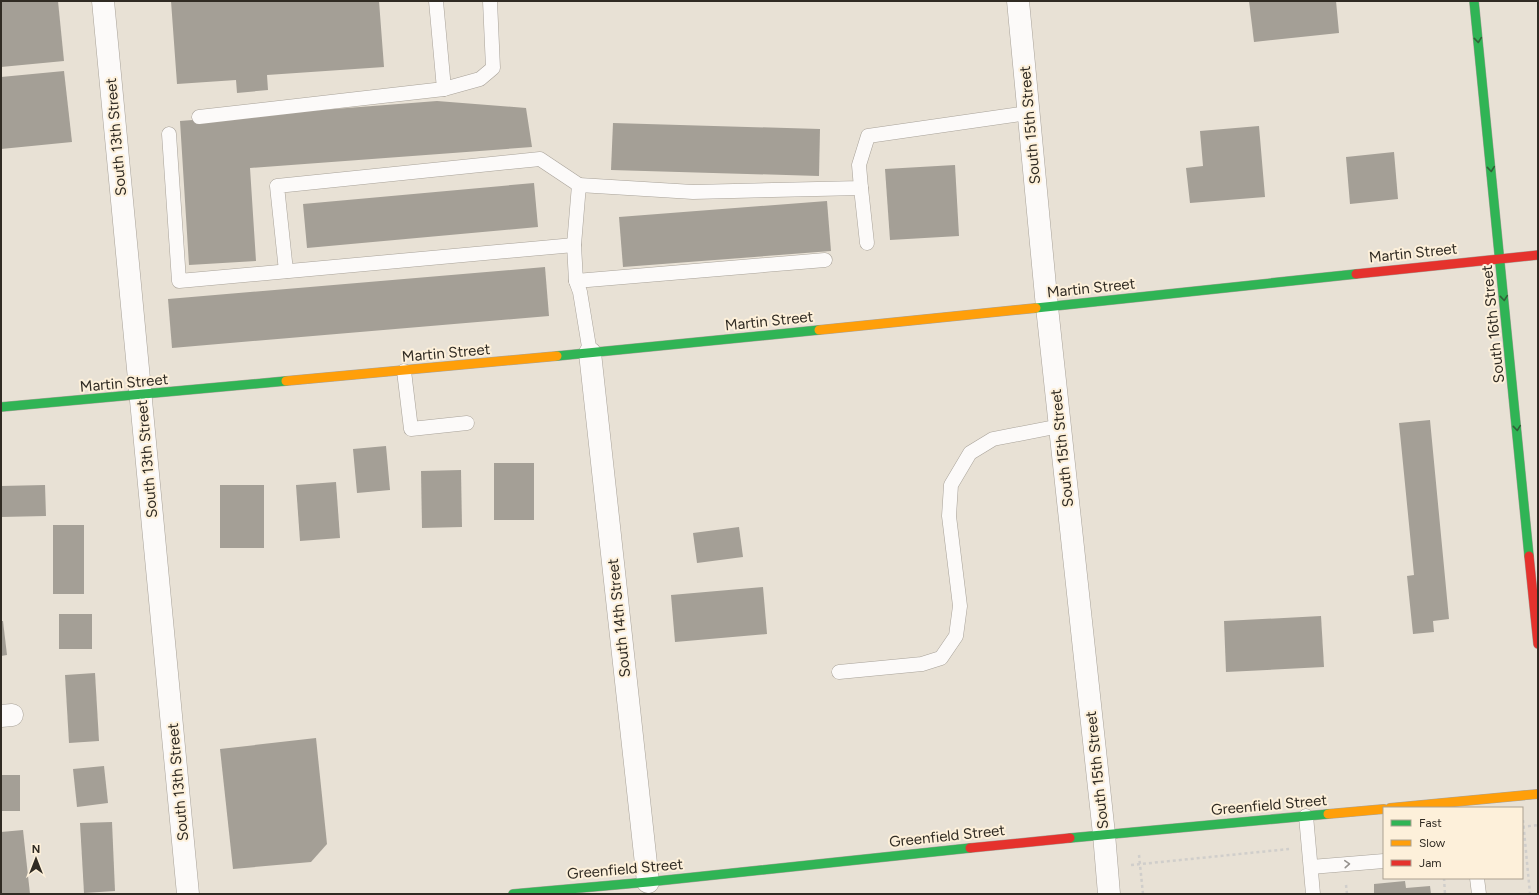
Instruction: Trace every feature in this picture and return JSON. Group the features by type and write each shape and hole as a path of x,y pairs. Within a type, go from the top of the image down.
{"main road":[{"name":"South 16th Street","path":"1474,1 1500,258 1531,501 1538,644"},
{"name":"Martin Street","path":"1,407 590,354 1047,307 1538,254"},
{"path":"1401,807 1538,794"},
{"name":"Greenfield Street","path":"513,894 648,882 1104,834 1383,809"}],"street":[{"name":"South 13th Street","path":"103,1 188,894"},
{"name":"South 15th Street","path":"1018,1 1047,307 1104,834 1109,894"},
{"name":"South 14th Street","path":"590,354 648,882"}],"lane":[{"path":"436,1 444,89"},
{"path":"199,117 444,89 480,79 493,68 490,1"},
{"path":"867,243 859,165 868,136 1028,114"},
{"path":"169,134 179,281 574,245"},
{"path":"286,271 277,186 540,159 579,185 693,192 861,188"},
{"path":"579,185 574,245 576,281 580,292 590,354"},
{"path":"576,281 825,260"},
{"path":"404,371 411,429 467,423"},
{"path":"839,672 922,664 941,658 956,636 960,606 949,516 951,485 970,453 993,439 1060,426"},
{"path":"1306,816 1313,894"},
{"path":"1311,867 1383,861"},
{"path":"1478,879 1479,894"}],"path":[{"path":"1530,894 1523,827 1538,825"},
{"path":"1136,831 1143,894"},
{"path":"1106,868 1309,847"},
{"path":"1444,879 1445,894"}],"building":[{"path":"1,1 58,1 64,61 1,67"},
{"path":"171,1 379,1 384,67 267,75 268,90 237,93 236,80 177,84"},
{"path":"1249,1 1336,1 1339,33 1254,42"},
{"path":"64,71 72,142 1,149 1,77"},
{"path":"437,101 526,108 532,147 250,168 256,261 189,265 180,121"},
{"path":"613,123 820,129 819,176 611,170"},
{"path":"1259,126 1265,197 1190,203 1186,168 1203,166 1200,131"},
{"path":"1394,152 1398,199 1350,204 1346,157"},
{"path":"955,165 959,236 890,240 885,169"},
{"path":"534,183 538,227 307,248 303,204"},
{"path":"827,201 831,251 623,267 619,217"},
{"path":"545,267 549,316 172,348 168,299"},
{"path":"1430,420 1449,619 1433,621 1434,632 1413,634 1407,576 1414,575 1399,423"},
{"path":"386,446 390,490 357,493 353,449"},
{"path":"494,463 534,463 534,520 494,520"},
{"path":"461,470 462,527 422,528 421,471"},
{"path":"336,482 340,538 300,541 296,485"},
{"path":"45,485 46,516 1,517 1,486"},
{"path":"220,485 264,485 264,548 220,548"},
{"path":"53,525 84,525 84,594 53,594"},
{"path":"739,527 743,557 697,563 693,533"},
{"path":"763,587 767,634 675,642 671,595"},
{"path":"59,614 92,614 92,649 59,649"},
{"path":"1321,616 1324,667 1226,672 1224,621"},
{"path":"1,621 3,621 7,655 1,656"},
{"path":"95,673 99,741 69,743 65,675"},
{"path":"316,738 327,844 311,862 233,869 220,749"},
{"path":"104,766 108,803 77,807 73,769"},
{"path":"1,775 20,775 20,811 1,811"},
{"path":"112,822 115,891 84,893 80,823"},
{"path":"23,830 30,894 1,894 1,832"},
{"path":"1405,881 1406,888 1430,886 1431,894 1370,894 1374,893 1374,884"}],"traffic: fast":[{"path":"1474,1 1529,556"},
{"path":"1036,308 1356,274"},
{"path":"557,356 819,330"},
{"path":"1,407 286,381"},
{"path":"1070,838 1328,814"},
{"path":"513,894 648,882 970,848"}],"traffic: slow":[{"path":"819,330 1036,308"},
{"path":"286,381 557,356"},
{"path":"1401,807 1538,794"},
{"path":"1328,814 1383,809"}],"traffic: jam":[{"path":"1356,274 1538,255"},
{"path":"1529,556 1538,644"},
{"path":"970,848 1070,838"}]}
